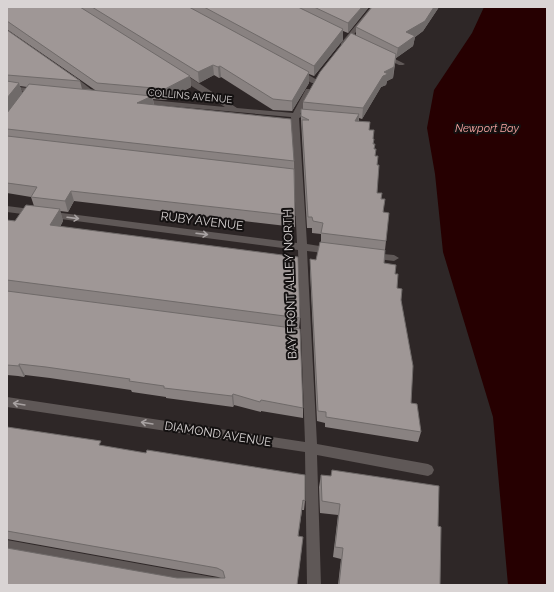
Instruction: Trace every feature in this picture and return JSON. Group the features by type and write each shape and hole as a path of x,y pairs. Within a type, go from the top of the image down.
{"street":[{"path":"339,51 351,40 374,7"},
{"path":"341,35 351,40"},
{"path":"375,51 401,64"},
{"path":"288,66 315,81"},
{"path":"170,69 236,110"},
{"path":"65,74 101,97 82,95"},
{"path":"294,116 320,75"},
{"path":"7,88 28,93 45,92"},
{"name":"COLLINS AVENUE","path":"128,100 310,117"},
{"name":"BAY FRONT ALLEY NORTH","path":"294,116 295,175 301,247 302,336 311,448 314,585"},
{"name":"RUBY AVENUE","path":"7,209 340,252"},
{"path":"363,254 394,258"},
{"name":"DIAMOND AVENUE","path":"7,402 311,448 428,470"},
{"path":"7,547 218,585"}],"water":[{"name":"Newport Bay","path":"484,7 547,7 547,585 508,585 493,417 443,252 435,174 427,128 434,90 472,33"}],"building":[{"path":"7,7 80,7 190,76 165,89 97,83 7,21"},
{"path":"92,7 189,7 309,72 292,101 273,99 220,66 218,67 213,65 198,72"},
{"path":"204,7 298,7 343,29 314,66"},
{"path":"314,7 362,7 348,23"},
{"path":"372,7 434,7 425,21 406,32 415,36 398,48 356,27"},
{"path":"7,30 80,81 7,75"},
{"path":"351,33 396,54 394,67 384,72 388,74 383,76 363,108 303,102 320,72"},
{"path":"7,81 19,83 7,98"},
{"path":"29,84 152,96 137,103 291,119 294,161 7,129 7,113"},
{"path":"301,109 359,114 355,121 370,122 369,130 374,130 373,144 375,144 374,149 376,149 375,156 378,156 377,165 379,165 377,193 382,193 381,199 385,199 383,212 389,213 386,241 321,233 323,223 313,221 312,217 308,217 302,120 309,120 301,116"},
{"path":"7,136 294,169 295,216 71,191 65,201 31,197 37,187 7,183"},
{"path":"26,205 60,209 50,225 298,257 300,318 7,280 7,220 15,221"},
{"path":"320,242 385,250 384,263 396,265 395,274 398,274 397,288 402,289 401,300 413,366 411,403 417,404 421,432 326,417 326,412 318,411 310,259 316,260"},
{"path":"7,291 300,329 303,408 261,400 260,402 233,394 232,396 164,388 164,386 129,381 130,379 46,367 19,364 19,366 7,365"},
{"path":"7,427 101,441 99,445 146,453 147,450 305,475 305,501 303,500 298,536 303,537 297,585 7,585 7,548 177,578 225,578 223,571 217,568 7,531"},
{"path":"332,470 439,486 438,526 441,527 440,585 339,585 343,548 335,547 340,504 322,501 321,475 331,476"}]}
